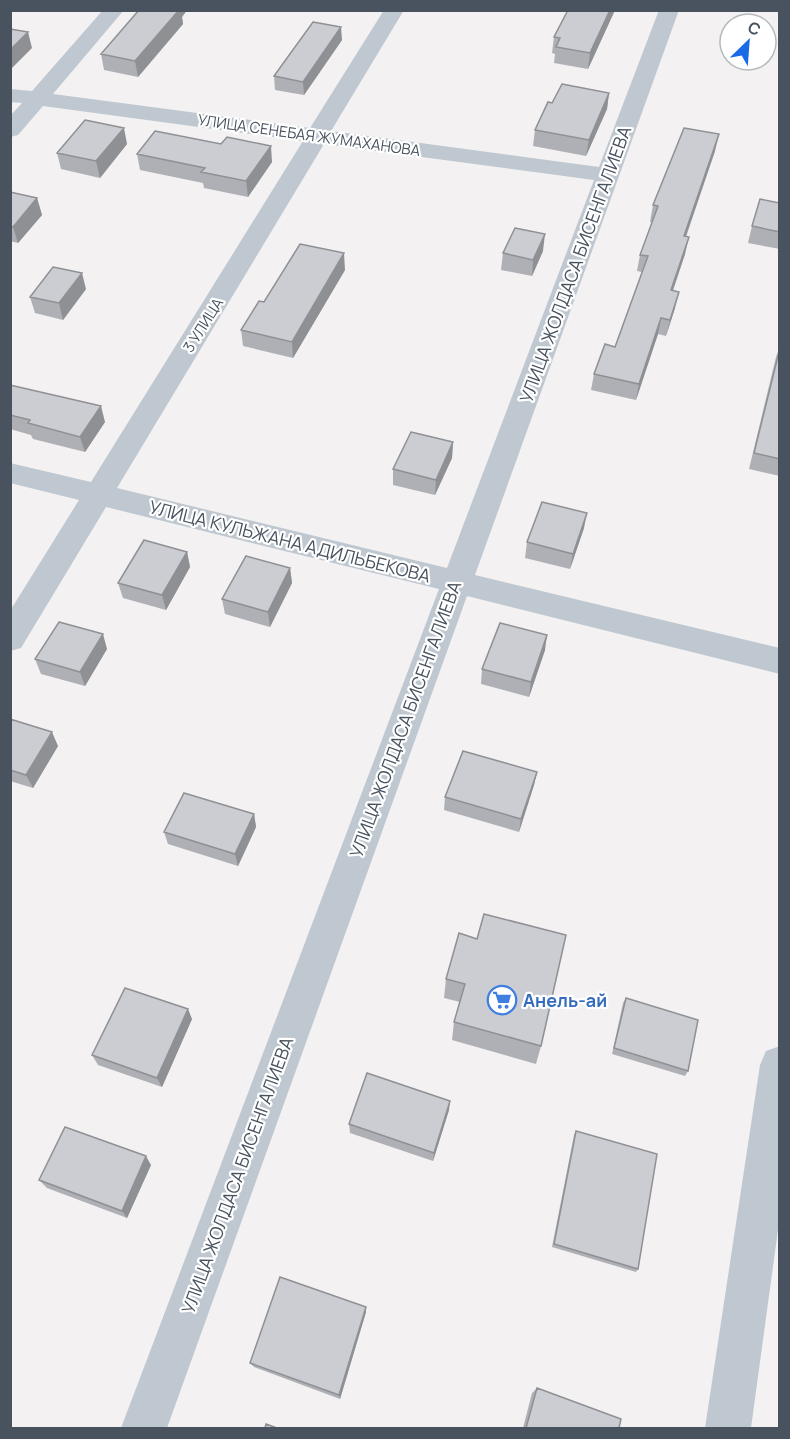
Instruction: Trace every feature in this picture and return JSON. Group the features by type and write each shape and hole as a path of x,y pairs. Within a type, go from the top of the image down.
{"street":[{"path":"10,130 114,10"},
{"name":"3 УЛИЦА","path":"10,639 394,10"},
{"name":"УЛИЦА ЖОЛДАСА БИСЕНГАЛИЕВА","path":"144,1428 669,10"},
{"name":"УЛИЦА СЕНЕБАЯ ЖУМАХАНОВА","path":"10,95 608,175"},
{"name":"УЛИЦА КУЛЬЖАНА АДИЛЬБЕКОВА","path":"10,473 780,660"},
{"path":"728,1428 780,1065"}],"building":[{"path":"139,10 179,10 135,61 101,54"},
{"path":"568,10 610,10 590,53 556,47 560,38 554,37"},
{"path":"313,22 341,27 303,82 274,76"},
{"path":"10,29 28,32 10,50"},
{"path":"562,84 609,93 589,140 535,130 548,102 552,103"},
{"path":"85,120 124,128 96,161 57,153"},
{"path":"684,128 719,134 684,236 689,237 671,290 679,292 670,320 661,318 639,384 594,374 605,344 615,347 648,256 640,255 658,206 653,205"},
{"path":"155,131 221,144 227,137 271,146 246,181 201,172 205,168 137,154"},
{"path":"10,192 37,198 13,227 10,226"},
{"path":"760,199 780,203 780,232 752,226"},
{"path":"515,228 545,234 533,260 503,253"},
{"path":"300,244 344,253 292,342 241,330 259,301 264,302"},
{"path":"53,267 82,273 59,303 30,297"},
{"path":"780,348 780,459 754,453"},
{"path":"10,385 101,406 80,437 28,423 30,420 10,415"},
{"path":"411,432 453,442 436,480 393,469"},
{"path":"542,502 587,513 573,554 527,542"},
{"path":"144,540 187,552 162,595 118,583"},
{"path":"246,556 290,568 268,612 222,599"},
{"path":"59,622 103,634 80,672 35,659"},
{"path":"500,623 547,635 531,682 482,669"},
{"path":"10,719 52,732 26,775 10,770"},
{"path":"463,751 537,772 521,819 445,797"},
{"path":"184,793 254,814 235,854 164,832"},
{"name":"Анель-ай","path":"484,914 566,935 541,1046 454,1022 465,984 446,979 459,933 477,939"},
{"path":"125,988 188,1009 157,1078 92,1055"},
{"path":"626,998 698,1020 688,1071 614,1048"},
{"path":"367,1073 450,1101 434,1153 349,1124"},
{"path":"65,1127 146,1156 122,1211 39,1180"},
{"path":"576,1131 657,1154 638,1269 554,1244"},
{"path":"280,1277 366,1307 339,1395 250,1363"},
{"path":"537,1388 621,1419 619,1428 526,1428"},
{"path":"266,1424 277,1428 265,1428"}],"place":[{"name":"Анель-ай","path":"502,1000"}]}
